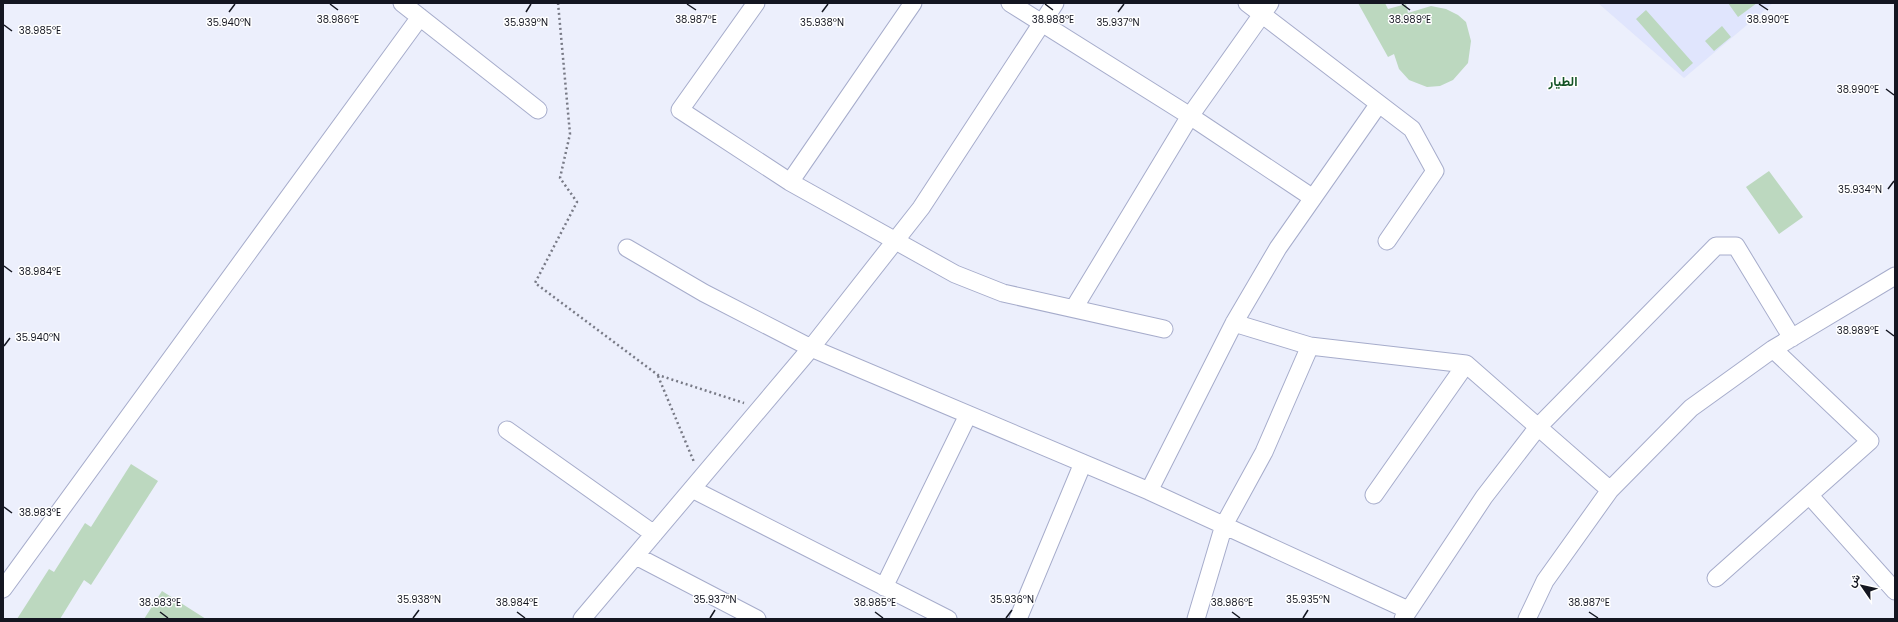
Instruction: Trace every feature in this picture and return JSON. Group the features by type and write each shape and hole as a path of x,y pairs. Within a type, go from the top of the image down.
{"street":[{"path":"402,3 538,110"},
{"path":"756,3 680,110 790,182 895,242 955,274 1003,293 1164,329"},
{"path":"790,182 913,3"},
{"path":"1010,3 1190,116 1313,198"},
{"path":"582,619 811,348 895,242 921,208 1055,3"},
{"path":"1247,3 1266,9 1378,105 1412,129 1435,171 1387,241"},
{"path":"1074,308 1190,116 1266,9"},
{"path":"3,590 420,17"},
{"path":"1149,491 1234,323 1278,248 1378,105"},
{"path":"627,248 704,293 811,348 1149,491 1224,525 1406,615 1484,497 1538,427 1716,246 1736,246 1792,338"},
{"path":"1527,619 1545,581 1610,490 1692,408 1773,349 1895,276"},
{"path":"1234,323 1310,346 1466,364 1610,490"},
{"path":"1196,619 1224,525 1264,452 1310,346"},
{"path":"1716,578 1810,496 1870,441 1773,349"},
{"path":"1374,495 1466,364"},
{"path":"884,586 968,414"},
{"path":"507,430 654,534"},
{"path":"1018,619 1084,463"},
{"path":"696,484 948,619"},
{"path":"1810,496 1895,591"},
{"path":"636,556 757,619"}],"path":[{"path":"558,3 570,134 560,178 577,202 535,283 658,376 760,408"},
{"path":"658,376 696,484"}],"shaded area":[{"path":"1598,3 1773,3 1684,78"}],"building":[{"path":"1358,3 1385,3 1388,9 1406,4 1408,13 1431,6 1446,9 1458,15 1466,22 1471,41 1468,63 1453,80 1440,86 1427,87 1409,80 1399,69 1394,54 1388,57"},
{"path":"1728,3 1757,3 1738,17"},
{"path":"1646,10 1693,63 1683,72 1636,19"},
{"path":"1722,26 1731,37 1714,51 1705,41"},
{"path":"1769,171 1803,217 1779,234 1746,187"},
{"path":"131,464 158,481 91,585 84,580 60,619 17,619 49,569 54,572 85,523 91,527"},
{"path":"162,591 206,619 144,619"}],"district":[{"name":"الطيار","path":"1563,81"}]}
